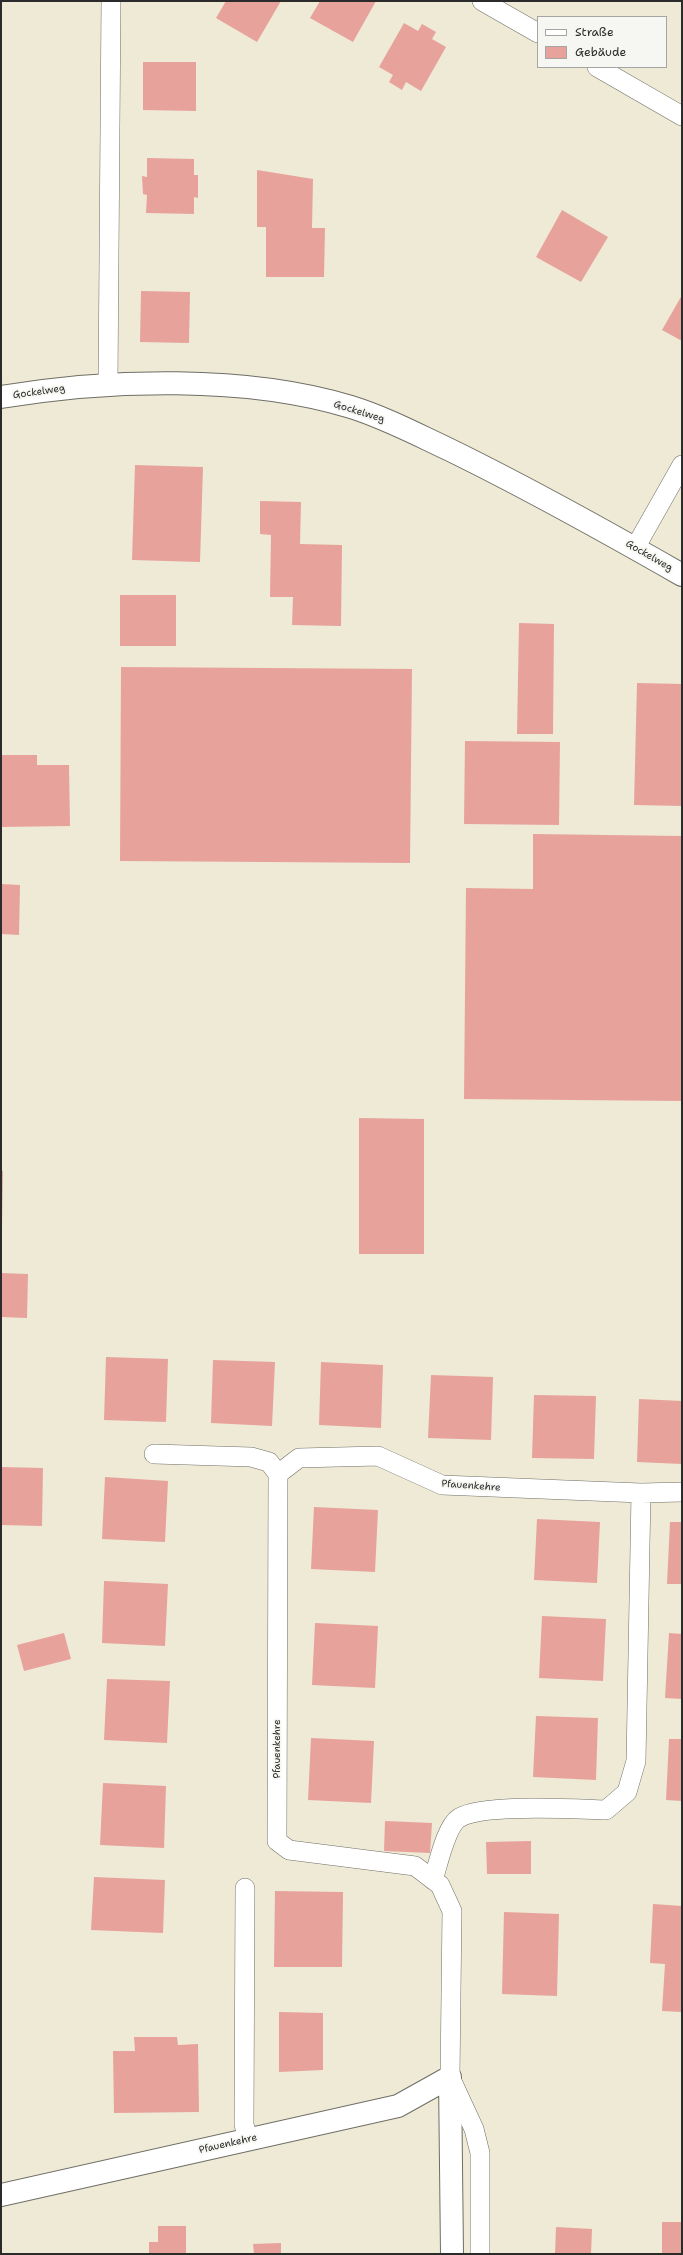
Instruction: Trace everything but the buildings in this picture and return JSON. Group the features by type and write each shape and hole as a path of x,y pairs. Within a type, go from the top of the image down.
{"street":[{"name":"Gockelweg","path":"1,397 55,388 108,384 240,388 285,393 350,407 399,424 482,465 682,575"},
{"name":"Pfauenkehre","path":"1,2195 398,2106 450,2077 452,2254"}],"lane":[{"path":"108,384 111,1"},
{"path":"482,1 537,32"},
{"path":"599,68 682,116"},
{"path":"635,548 682,465"},
{"path":"154,1454 250,1457 269,1462 278,1474"},
{"name":"Pfauenkehre","path":"480,2254 480,2153 474,2130 450,2077 452,1911 440,1885 415,1866 289,1850 277,1841 278,1474 299,1458 378,1456 442,1485 641,1493 682,1492"},
{"path":"433,1880 447,1837 458,1819 477,1811 533,1809 606,1810 627,1792 636,1761 641,1493"},
{"path":"245,1888 244,2125 249,2140"}]}
